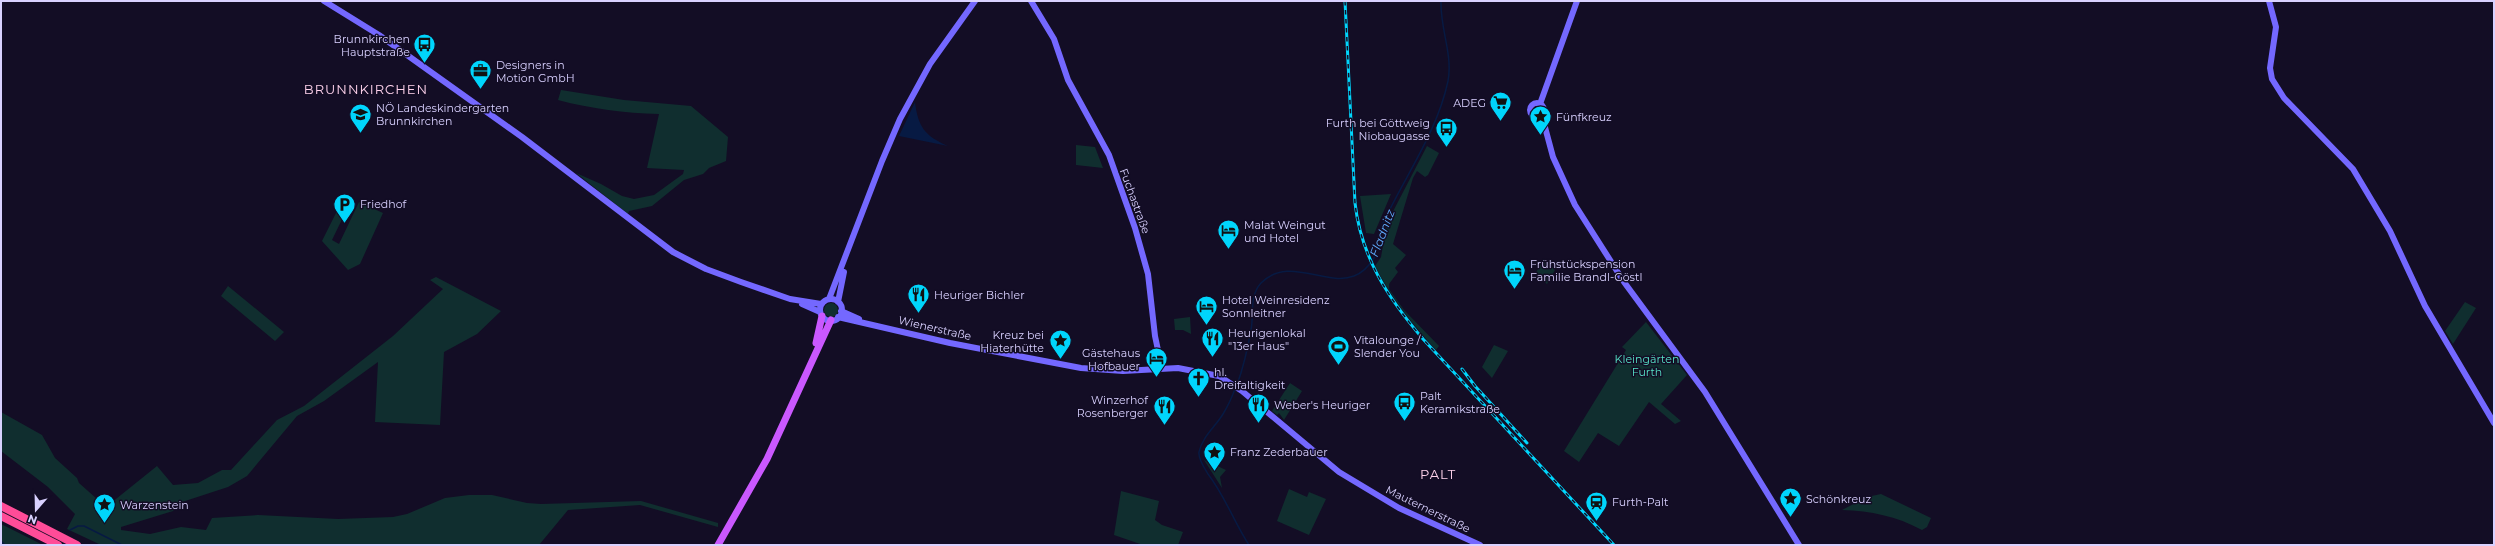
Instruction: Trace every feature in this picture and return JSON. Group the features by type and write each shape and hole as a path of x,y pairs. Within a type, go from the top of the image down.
{"highway":[{"path":"1,506 77,545"},
{"path":"1,516 58,545"}],"main road":[{"path":"806,372 821,314"},
{"path":"718,545 767,459 806,372 835,319"}],"street":[{"path":"324,1 360,23 522,137 687,260 790,299 835,319 841,310 838,302 848,254"},
{"path":"790,299 821,304 829,299 848,254 879,167 900,118 935,58 975,1"},
{"name":"Fuchastraße","path":"1031,1 1059,49 1068,80 1108,155 1135,228 1148,274 1155,336 1162,369"},
{"path":"1540,104 1577,1"},
{"path":"2269,1 2276,27 2270,68 2272,79 2284,98 2353,169 2390,231 2424,306 2494,423"},
{"path":"1540,104 1533,104 1530,112 1534,117 1542,116"},
{"path":"1540,104 1544,109 1542,116 1553,157 1572,200 1655,326 1705,392 1799,545"},
{"path":"829,299 838,302"},
{"path":"821,304 821,314"},
{"name":"Wienerstraße","path":"841,310 888,328"},
{"name":"Wienerstraße","path":"835,319 888,328 1081,368 1123,370 1178,368 1219,376 1232,383 1242,391 1330,465 1368,489"},
{"name":"Mauternerstraße","path":"1368,489 1399,508 1480,545"}],"green space":[{"path":"561,90 624,100 691,106 728,137 726,161 709,168 703,174 684,180 652,206 629,211 628,214 576,173 601,184 622,196 634,199 654,195 683,174 684,170 647,168 659,114 608,110 558,100"},
{"path":"1076,145 1095,147 1103,168 1076,165"},
{"path":"1427,146 1439,153 1428,175 1425,177 1417,171 1413,178 1393,244 1406,255 1395,268 1398,272 1389,284 1389,289 1404,310 1439,346 1436,350 1402,310 1388,289 1375,266 1381,257 1387,223"},
{"path":"1391,194 1374,234 1366,233 1360,196"},
{"path":"359,202 383,213 360,264 348,270 322,241 340,205 347,209 332,240 339,244"},
{"path":"1544,259 1555,270 1547,284 1535,274"},
{"path":"436,277 501,311 477,334 444,352 440,425 375,422 378,362 324,401 297,416 247,476 228,487 179,503 173,511 121,527 121,530 150,534 181,527 206,530 212,518 258,515 338,519 393,517 407,514 445,498 469,495 492,495 527,503 541,504 641,501 718,523 718,527 640,505 568,510 539,545 101,545 67,529 75,514 48,487 1,451 1,412 42,435 55,458 77,478 79,483 106,507 157,466 173,485 198,483 222,470 231,470 277,420 304,406 393,336 443,289 430,280"},
{"path":"228,286 284,332 275,341 221,296"},
{"path":"2465,302 2476,308 2453,344 2445,331"},
{"path":"828,303 834,303 838,307 838,313 834,317 828,317 824,313 824,307"},
{"path":"1190,317 1191,334 1183,330 1175,330 1174,319"},
{"name":"Kleingärten Furth","path":"1646,322 1687,375 1661,404 1681,421 1675,424 1649,402 1619,446 1598,433 1579,462 1564,451 1626,350 1622,347"},
{"path":"1494,345 1508,351 1492,378 1482,367"},
{"path":"1290,383 1302,391 1284,420 1279,413 1277,415 1272,411"},
{"path":"1204,460 1226,470 1220,477 1222,488"},
{"path":"1289,489 1307,497 1309,492 1326,499 1309,535 1277,521"},
{"path":"1121,491 1159,501 1155,520 1162,525 1183,532 1178,545 1143,545 1114,535"},
{"path":"1881,494 1931,518 1927,527 1922,530 1903,521 1883,515 1842,510 1867,497"},
{"path":"1,524 43,545 1,545"}],"water":[{"path":"915,102 918,118 924,130 948,146 899,136"}],"waterway":[{"name":"Fladnitz","path":"1237,385 1250,337 1253,300 1257,288 1261,283 1272,275 1295,271 1331,278 1354,276 1365,269 1374,258 1376,254 1377,240 1383,223 1430,133 1448,81 1449,61 1442,22 1441,1"},
{"name":"Fladnitz","path":"1235,389 1223,414 1203,441 1199,455 1204,467 1249,545"},
{"path":"70,530 78,526 84,526 122,545"},
{"path":"1,541 5,545"}],"railway":[{"path":"1345,1 1355,203 1363,241 1378,276 1398,308 1423,339 1614,545"},
{"path":"1462,369 1475,386 1527,443"}],"place":[{"name":"Brunnkirchen Hauptstraße","path":"425,64"},
{"name":"Designers in Motion GmbH","path":"480,90"},
{"name":"ADEG","path":"1501,122"},
{"name":"NÖ Landeskindergarten Brunnkirchen","path":"360,134"},
{"name":"Fünfkreuz","path":"1541,136"},
{"name":"Furth bei Göttweig Niobaugasse","path":"1446,148"},
{"name":"Friedhof","path":"344,224"},
{"name":"Malat Weingut und Hotel","path":"1229,250"},
{"name":"Frühstückspension Familie Brandl-Göstl","path":"1515,290"},
{"name":"Heuriger Bichler","path":"918,314"},
{"name":"Hotel Weinresidenz Sonnleitner","path":"1206,326"},
{"name":"Heurigenlokal \"13er Haus\"","path":"1213,358"},
{"name":"Kreuz bei Hiaterhütte","path":"1060,360"},
{"name":"Vitalounge / Slender You","path":"1339,366"},
{"name":"Gästehaus Hofbauer","path":"1156,378"},
{"name":"hl. Dreifaltigkeit","path":"1198,398"},
{"name":"Palt Keramikstraße","path":"1405,422"},
{"name":"Weber's Heuriger","path":"1259,424"},
{"name":"Winzerhof Rosenberger","path":"1164,426"},
{"name":"Franz Zederbauer","path":"1215,472"},
{"name":"Schönkreuz","path":"1790,518"},
{"name":"Furth-Palt","path":"1596,522"},
{"name":"Warzenstein","path":"104,524"}],"district":[{"name":"BRUNNKIRCHEN","path":"366,89"},
{"name":"PALT","path":"1438,474"}]}
